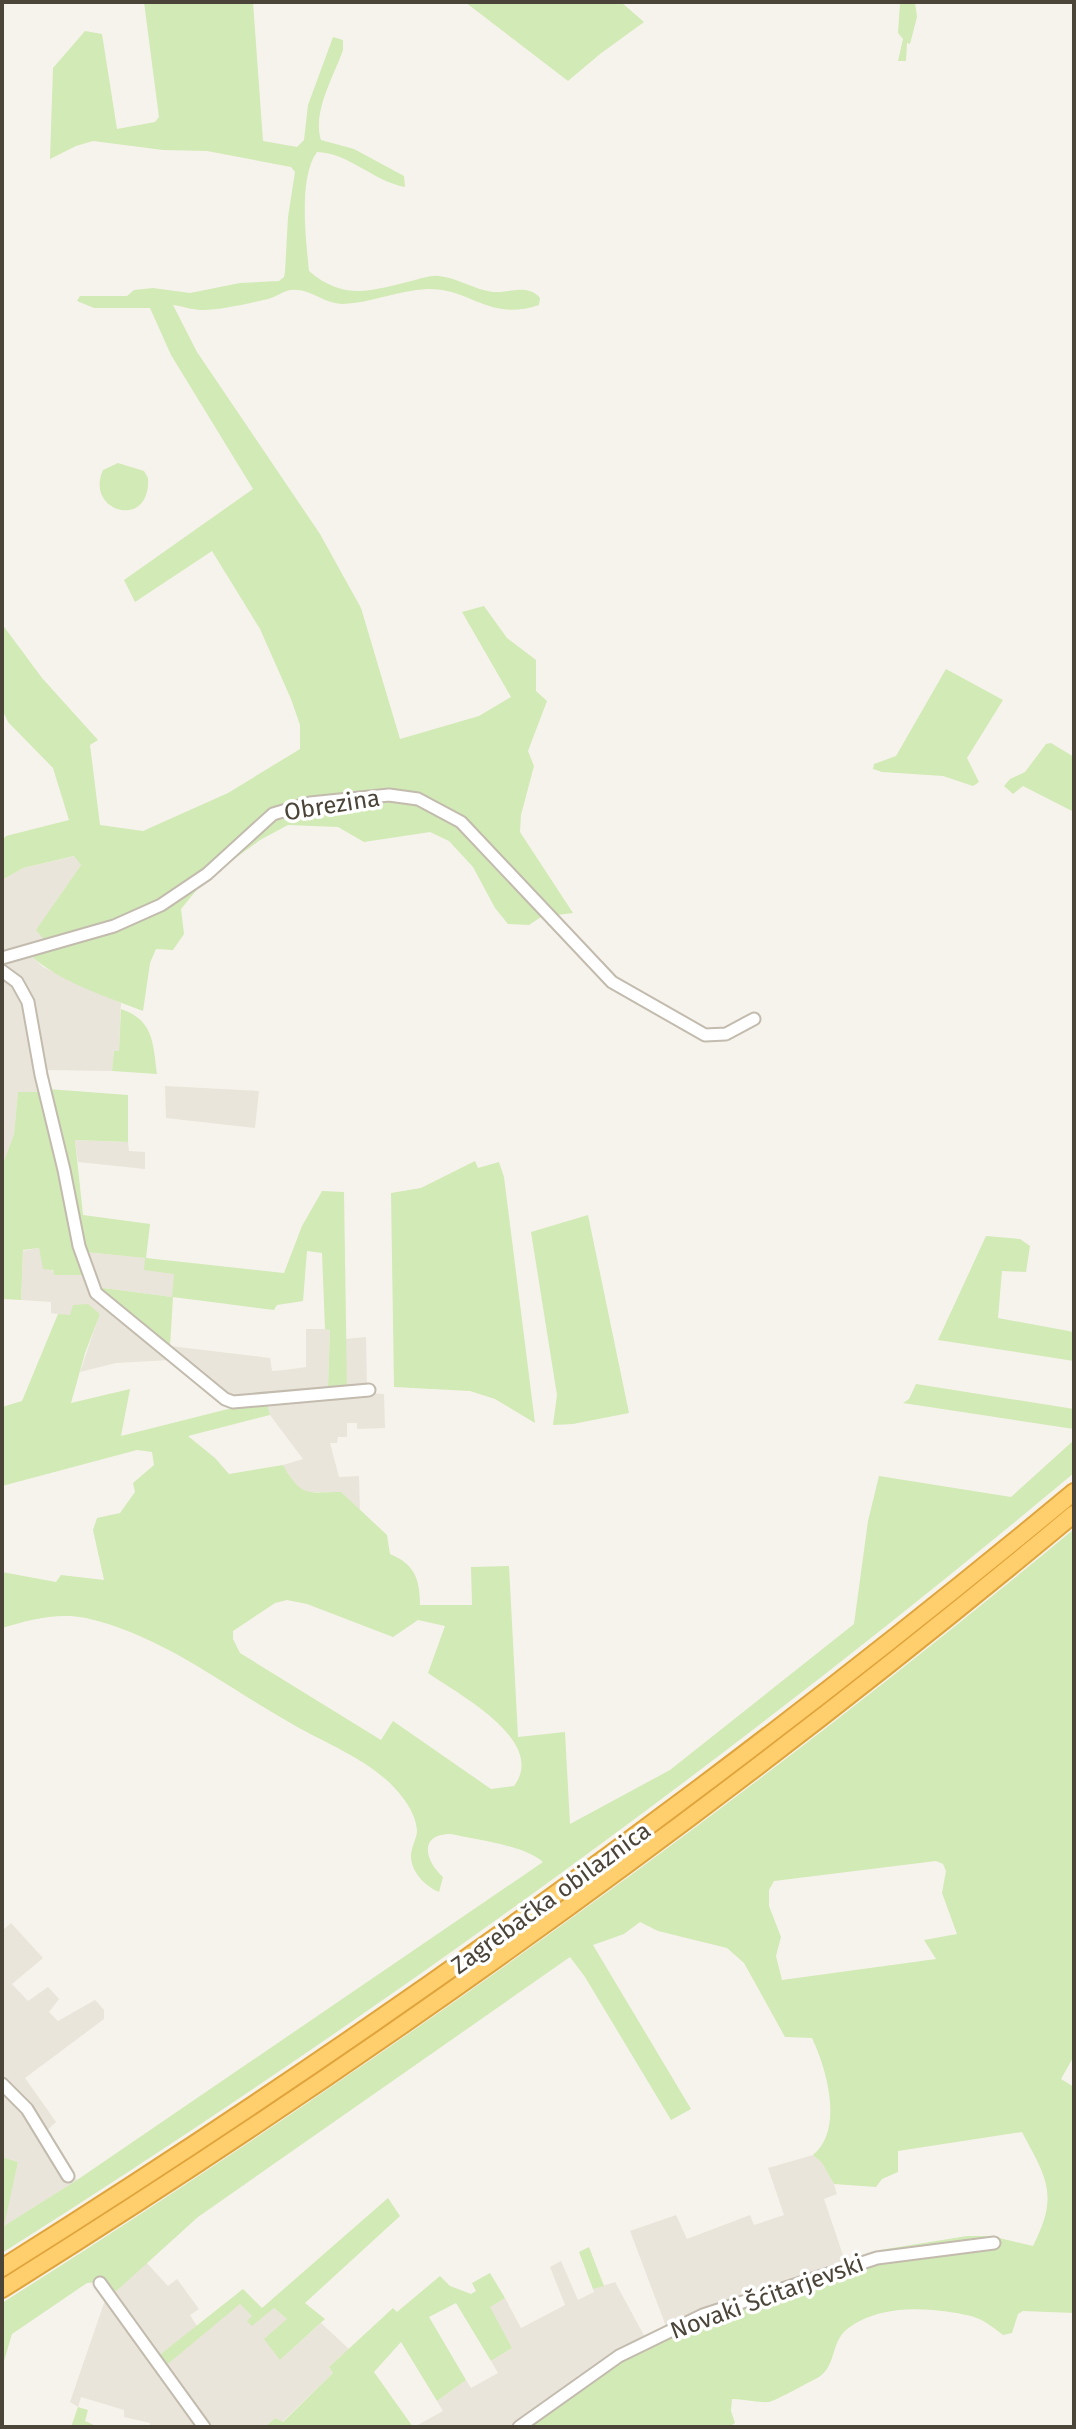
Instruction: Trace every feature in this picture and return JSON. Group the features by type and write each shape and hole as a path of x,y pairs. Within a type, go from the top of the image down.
{"highway":[{"name":"Zagrebačka obilaznica","path":"2,2268 319,2061 558,1894 828,1691 1074,1492"},
{"name":"Zagrebačka obilaznica","path":"2,2289 317,2084 569,1907 854,1693 1074,1514"}],"street":[{"name":"Obrezina","path":"2,958 114,926 161,905 207,874 273,814 310,803 389,795 418,799 461,822 612,982 705,1035 726,1034 754,1019"},
{"path":"2,971 17,982 28,1002 79,1246 96,1293 225,1399 233,1402 369,1390"},
{"path":"2,2084 27,2109 68,2176"},
{"name":"Novaki Šćitarjevski","path":"519,2427 619,2356 703,2315 877,2258 994,2243"},
{"path":"100,2283 204,2427"}],"shaded area":[{"path":"75,856 81,865 54,904 51,946 31,956 43,967 121,1003 119,1051 114,1051 112,1071 46,1070 41,1092 18,1092 14,1134 2,1166 2,880 23,868"},
{"path":"165,1086 259,1091 255,1128 166,1118"},
{"path":"75,1140 128,1142 129,1151 145,1152 145,1169 78,1162"},
{"path":"39,1248 55,1275 82,1275 103,1307 170,1360 116,1363 80,1372 100,1313 70,1316 51,1313 51,1302 21,1300 23,1251"},
{"path":"85,1252 146,1258 175,1273 172,1297 96,1287"},
{"path":"306,1329 330,1329 328,1388 230,1398 162,1345 270,1358 272,1371 285,1370 306,1367"},
{"path":"366,1337 367,1388 347,1387 345,1339"},
{"path":"384,1394 385,1428 357,1429 357,1423 347,1423 347,1437 338,1437 337,1443 330,1443 339,1477 359,1476 360,1512 341,1492 305,1492 294,1484 283,1465 303,1459 270,1415 267,1403"},
{"path":"11,1923 43,1958 12,1984 28,2001 48,1987 59,1999 49,2012 58,2021 95,2000 104,2010 104,2019 25,2078 56,2122 44,2133 77,2180 3,2227 18,2162 2,2157 2,1931"},
{"path":"813,2155 822,2163 834,2184 837,2194 824,2199 846,2264 667,2329 630,2231 676,2215 687,2239 750,2215 754,2225 784,2215 768,2168"},
{"path":"561,2261 578,2300 594,2292 593,2289 615,2282 646,2339 514,2427 414,2427 443,2411 437,2401 466,2380 471,2388 498,2373 491,2361 512,2348 489,2307 505,2298 521,2328 565,2305 550,2267"},
{"path":"146,2262 168,2286 177,2279 199,2309 190,2315 197,2326 157,2357 240,2304 252,2316 274,2308 287,2319 280,2360 321,2323 349,2349 329,2367 333,2373 282,2422 275,2418 265,2427 150,2427 150,2423 124,2417 124,2410 81,2397 78,2407 70,2402 104,2303"}],"green space":[{"path":"144,2 253,2 263,141 297,147 304,140 308,105 333,37 343,40 343,50 319,118 321,140 354,149 404,176 405,187 340,157 317,152 307,177 305,227 309,271 322,281 335,287 360,291 436,276 493,292 530,291 540,298 539,305 507,310 442,290 416,290 343,304 304,291 291,290 268,299 218,309 198,310 173,305 197,352 320,534 361,608 400,739 479,716 511,697 462,612 484,606 507,638 536,660 536,691 547,701 528,751 534,766 521,815 520,832 573,913 541,917 529,925 508,924 495,908 473,867 449,841 430,832 364,842 338,827 288,825 260,840 204,881 181,909 184,934 173,950 156,949 150,963 143,1011 70,981 31,956 50,946 36,930 81,865 74,856 23,868 2,880 2,841 6,836 69,820 53,768 8,722 2,709 2,624 42,678 98,740 90,745 100,825 143,831 228,793 300,749 300,725 260,629 212,551 135,602 124,580 253,489 171,355 150,308 94,308 77,301 80,296 127,296 134,290 153,288 190,293 240,283 279,281 285,272 288,217 295,172 291,167 207,151 163,150 93,141 50,159 53,68 85,31 102,34 117,129 155,122 159,117"},
{"path":"465,2 621,2 644,22 568,81"},
{"path":"915,2 917,17 910,44 907,43 906,61 898,61 903,39 898,33 900,3"},
{"path":"118,463 144,471 148,478 146,495 140,505 130,510 120,510 110,505 102,496 100,485 103,470"},
{"path":"946,669 1003,700 967,758 979,782 973,786 943,776 873,769 874,764 896,756"},
{"path":"1051,743 1074,757 1074,812 1023,786 1013,794 1004,786 1010,779 1025,772 1046,744"},
{"path":"121,1009 146,1026 153,1043 157,1074 112,1071 114,1051 119,1051"},
{"path":"48,1089 128,1095 128,1142 75,1140 83,1215 150,1224 146,1258 284,1273 302,1226 322,1191 344,1192 347,1387 328,1388 330,1330 325,1329 322,1253 307,1251 303,1301 277,1305 274,1310 173,1297 170,1346 162,1345 96,1287 172,1297 174,1274 144,1270 145,1258 85,1252"},
{"path":"18,1092 41,1092 82,1275 54,1275 53,1270 43,1269 39,1248 23,1250 21,1300 2,1299 2,1166 14,1134"},
{"path":"475,1161 478,1168 499,1162 504,1177 535,1423 495,1399 470,1391 394,1387 391,1193 421,1188"},
{"path":"588,1215 629,1413 553,1425 557,1395 531,1232"},
{"path":"986,1236 1020,1239 1030,1246 1026,1272 1002,1271 998,1318 1074,1332 1074,1361 938,1340"},
{"path":"88,1304 100,1314 71,1403 130,1389 121,1436 236,1407 267,1403 270,1415 188,1436 229,1474 283,1465 295,1483 306,1491 341,1492 387,1535 390,1554 410,1567 419,1587 420,1605 472,1605 471,1567 509,1566 518,1737 565,1732 570,1824 670,1770 854,1624 868,1521 879,1476 1011,1497 1074,1440 1074,1473 816,1681 551,1881 279,2071 2,2253 2,2157 18,2162 4,2226 77,2180 543,1862 524,1851 499,1844 451,1834 440,1835 429,1843 428,1850 432,1864 443,1877 439,1892 424,1882 413,1868 411,1853 417,1827 408,1805 392,1785 364,1763 165,1648 114,1626 86,1618 54,1616 2,1628 2,1572 56,1582 61,1575 104,1580 93,1530 97,1518 120,1513 135,1492 133,1483 154,1465 152,1452 137,1450 2,1486 2,1407 22,1401 58,1314 70,1315 73,1305","holes":["287,1600 307,1604 393,1637 418,1620 445,1626 428,1673 477,1706 510,1736 519,1752 521,1769 514,1786 491,1789 393,1721 381,1740 240,1653 233,1639 233,1631 275,1603"]},
{"path":"916,1384 1074,1409 1074,1429 903,1403 909,1399"},
{"path":"1074,1529 1074,2056 1061,2079 1074,2087 1074,2313 1023,2311 1018,2314 1012,2333 1003,2335 980,2319 956,2313 923,2309 874,2315 859,2321 841,2335 828,2367 819,2377 769,2402 732,2399 731,2411 735,2423 729,2427 524,2427 617,2361 715,2314 872,2258 880,2250 967,2236 991,2236 1033,2246 1046,2213 1047,2188 1022,2132 898,2151 898,2172 882,2179 876,2187 834,2184 822,2163 813,2155 828,2130 830,2099 823,2066 812,2038 785,2037 744,1963 727,1948 658,1931 640,1922 624,1934 593,1945 691,2109 671,2120 570,1957 198,2217 113,2294 98,2282 87,2283 12,2334 2,2368 2,2303 141,2214 416,2029 684,1836 946,1634","holes":["936,1861 943,1864 946,1871 942,1893 957,1934 924,1940 936,1959 782,1980 776,1956 781,1937 769,1906 769,1890 774,1881"]},
{"path":"388,2198 400,2216 305,2303 325,2319 280,2360 264,2339 287,2319 274,2308 252,2326 247,2321 252,2316 240,2304 164,2367 157,2357 243,2289 262,2308"},
{"path":"589,2247 604,2286 593,2289 579,2252"},
{"path":"490,2273 505,2298 490,2307 512,2348 491,2361 456,2303 429,2317 466,2380 437,2401 401,2342 374,2372 413,2427 265,2427 275,2418 283,2422 333,2373 329,2367 393,2308 397,2312 440,2276 450,2286 471,2294 476,2291 472,2283"},
{"path":"78,2407 88,2410 85,2421 98,2427 71,2427"}]}
